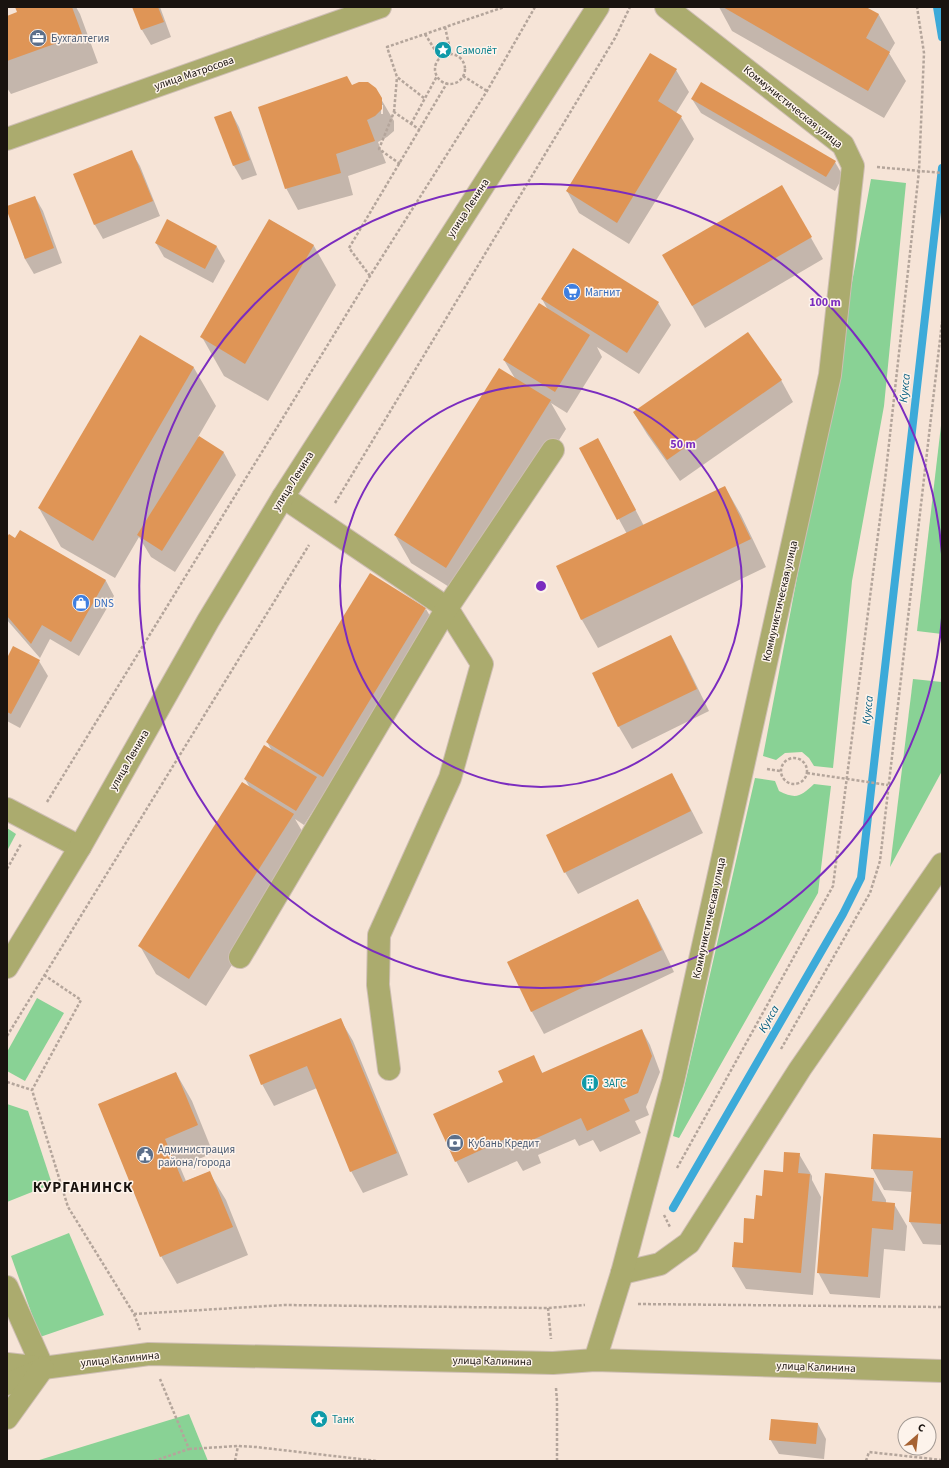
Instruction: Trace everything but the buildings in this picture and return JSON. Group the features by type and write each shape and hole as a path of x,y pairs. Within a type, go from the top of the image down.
{"street":[{"name":"улица Матросова","path":"7,139 380,7"},
{"name":"улица Ленина","path":"7,967 80,847 208,621 283,497 598,7"},
{"name":"Коммунистическая улица","path":"595,1360 622,1273 673,1081 830,375 853,166 843,145 666,7"},
{"path":"240,957 447,608 553,450"},
{"path":"283,497 447,608 482,664 450,778 379,935 378,985 389,1069"},
{"path":"7,809 80,847"},
{"path":"622,1273 660,1264 689,1243 800,1069 942,864"},
{"path":"7,1287 43,1368 7,1418"},
{"name":"улица Калинина","path":"7,1364 43,1368 149,1354 553,1363 595,1360 942,1371"},
{"name":"улица Калинина","path":"7,1384 43,1368"}],"path":[{"path":"400,164 379,149 394,112 397,77 387,47 504,7"},
{"path":"7,869 370,276 487,91 535,7"},
{"path":"677,1168 833,886 885,480 919,171 924,53 917,7"},
{"path":"445,27 451,54"},
{"path":"426,34 440,58"},
{"path":"451,54 461,59 465,70 463,76 457,82 452,84 447,83 440,80 437,76 435,67 440,58 451,54"},
{"path":"411,124 437,76"},
{"path":"463,76 487,91"},
{"path":"397,77 424,98"},
{"path":"370,276 349,248 447,83"},
{"path":"394,112 420,130"},
{"path":"853,166 870,166 942,173"},
{"path":"780,1051 870,893 880,861 942,322"},
{"path":"794,758 801,760 806,766 807,773 804,779 799,783 792,785 786,782 780,771 782,764 794,758"},
{"path":"807,773 888,785"},
{"path":"44,975 81,1000 32,1090 68,1207 134,1314 149,1354 189,1449"},
{"path":"7,1036 12,1029"},
{"path":"7,1082 32,1090"},
{"path":"661,1209 671,1228 676,1223"},
{"path":"134,1314 285,1305 548,1308 613,1304 942,1307"},
{"path":"235,1461 238,1446"},
{"path":"154,1461 189,1449 238,1446 377,1461"},
{"path":"866,1461 869,1452 942,1460"}],"green space":[{"path":"871,179 906,183 884,406 852,581 833,768 814,766 809,758 802,752 785,753 776,760 763,756"},
{"path":"942,417 942,634 917,631"},
{"path":"913,679 942,682 942,771 890,867"},
{"path":"755,778 775,781 779,791 795,796 802,794 814,784 831,786 818,893 679,1138 673,1136"},
{"path":"7,828 16,834 7,851"},
{"path":"37,998 64,1013 25,1081 7,1071 7,1052"},
{"path":"7,1104 28,1111 52,1184 7,1202"},
{"path":"69,1233 104,1315 40,1337 11,1256"},
{"path":"189,1414 208,1461 36,1461"}],"waterway":[{"name":"Кукса","path":"937,7 942,37"},
{"name":"Кукса","path":"673,1208 843,914 861,878 942,168"}],"place":[{"name":"Бухгалтегия","path":"38,38"},
{"name":"Самолёт","path":"443,50"},
{"name":"Магнит","path":"572,292"},
{"name":"DNS","path":"81,603"},
{"name":"ЗАГС","path":"590,1083"},
{"name":"Кубань Кредит","path":"455,1143"},
{"name":"Администрация района/города","path":"145,1155"},
{"name":"Танк","path":"319,1419"}],"district":[{"name":"КУРГАНИНСК","path":"83,1187"}]}
